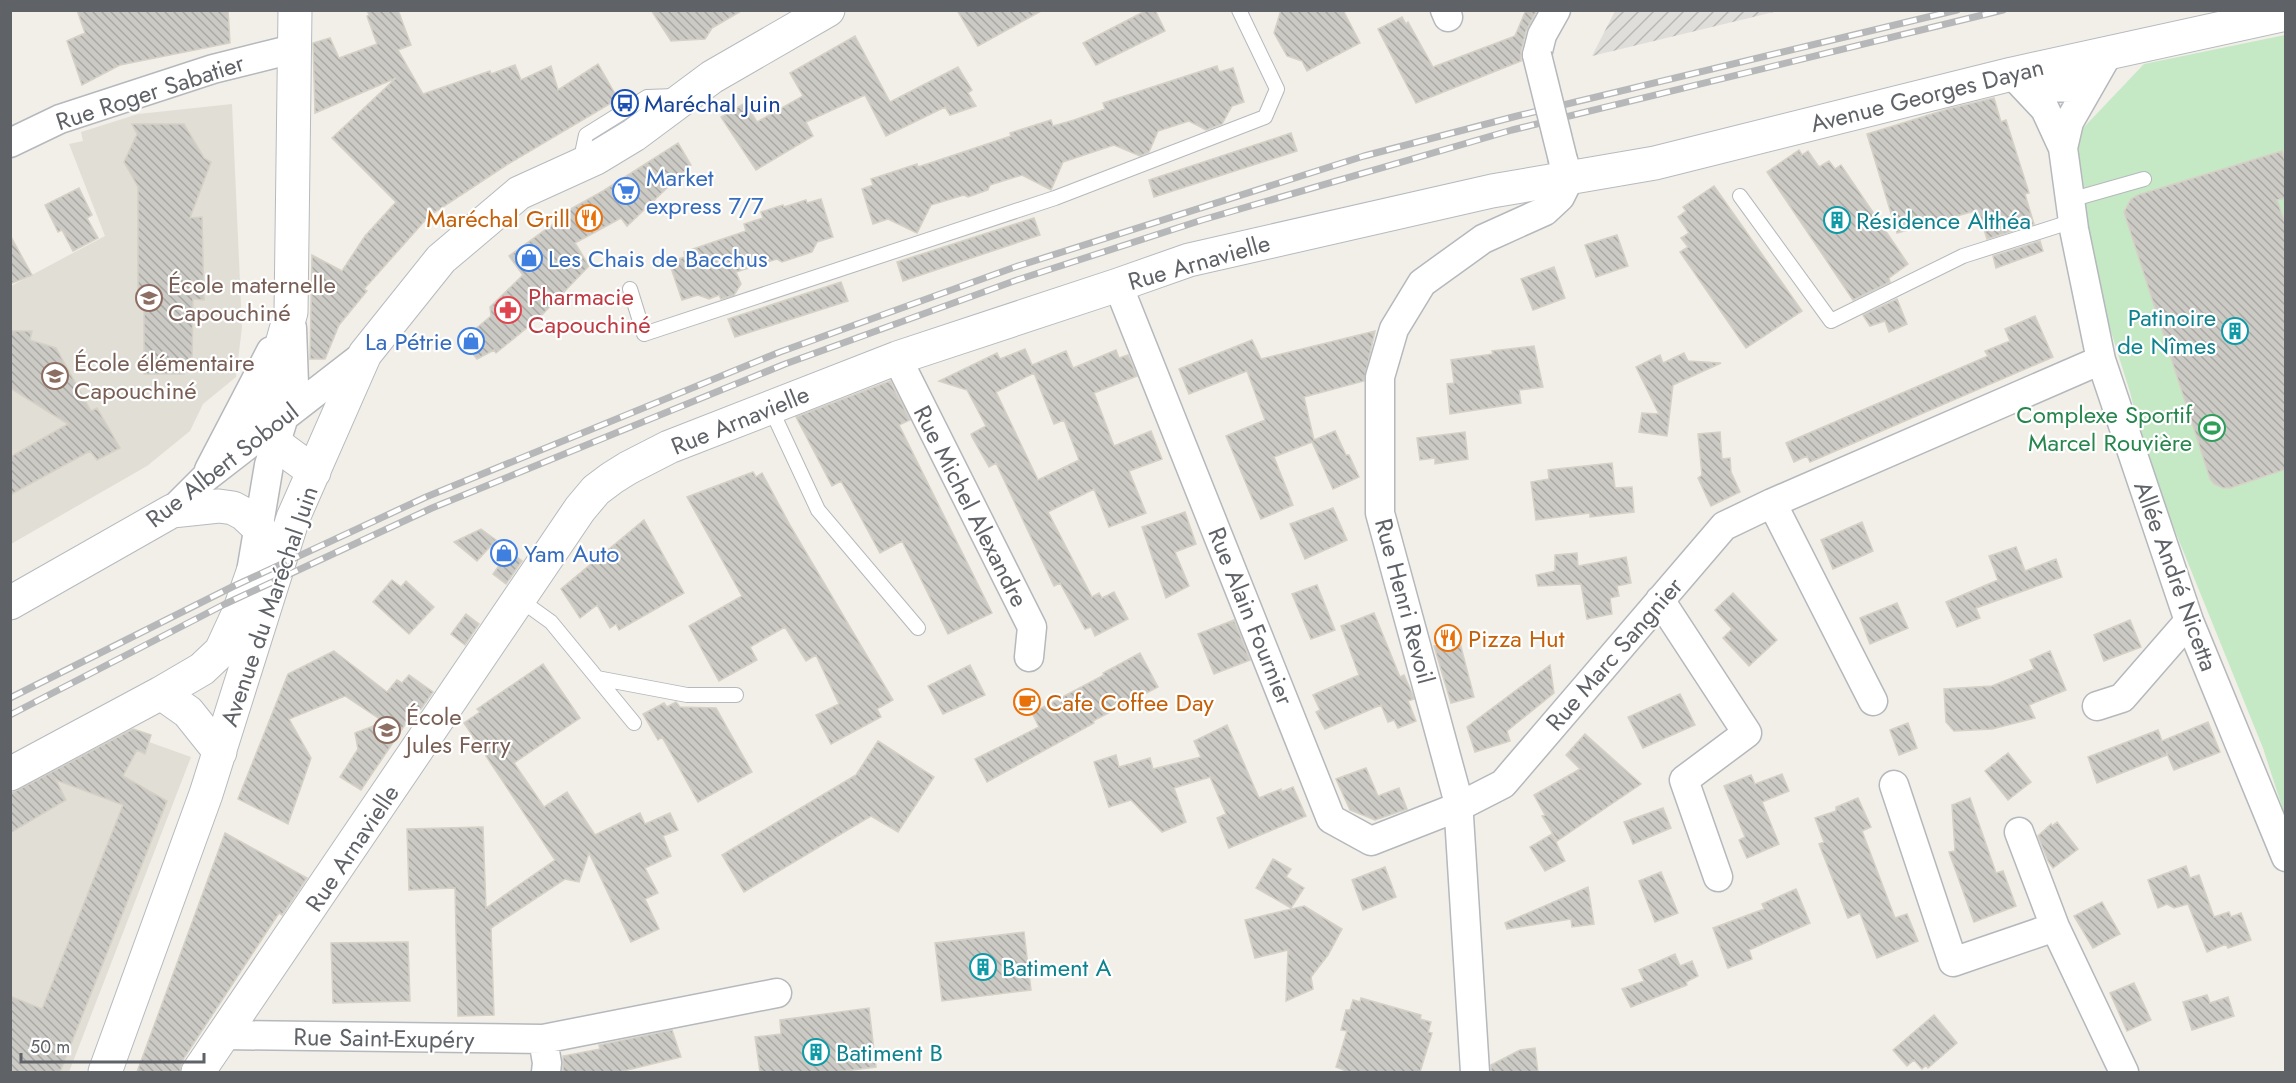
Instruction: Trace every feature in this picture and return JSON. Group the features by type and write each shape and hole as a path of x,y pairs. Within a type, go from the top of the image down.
{"street":[{"path":"250,578 274,431 266,401 291,312 295,10"},
{"name":"Avenue du Maréchal Juin","path":"105,1072 220,752 293,518 365,354 441,259 519,193 596,158 634,135 712,77 828,10"},
{"path":"1556,10 1542,35 1537,55 1566,170"},
{"name":"Avenue Georges Dayan","path":"1566,170 1655,163 2018,80 2109,52 2286,14"},
{"name":"Rue Roger Sabatier","path":"10,143 72,115 213,69 293,49"},
{"name":"Allée André Nicetta","path":"2062,148 2069,122 2109,52"},
{"path":"2018,80 2088,88"},
{"name":"Allée André Nicetta","path":"2018,80 2045,109 2062,148 2101,360 2188,621 2286,857"},
{"name":"Rue Arnavielle","path":"198,1072 580,509 596,490 628,468 669,447 897,358 1189,260 1492,191 1566,170"},
{"name":"Rue Henri Revoil","path":"1475,1072 1458,807 1380,513 1380,376 1394,329 1422,283 1483,239 1545,211 1560,197 1566,170"},
{"name":"Rue Alain Fournier","path":"1118,285 1331,819 1371,841 1458,807"},
{"path":"205,478 291,312"},
{"name":"Rue Albert Soboul","path":"10,603 172,511 205,478 274,431 365,354"},
{"name":"Rue Michel Alexandre","path":"897,358 1032,627 1029,657"},
{"name":"Rue Marc Sangnier","path":"1458,807 1503,784 1724,526 2101,360"},
{"path":"10,774 202,669 221,651 239,612 250,578 286,503 314,472 274,431"},
{"path":"1772,503 1873,701"},
{"path":"172,511 219,506 233,508 244,514 259,528"},
{"path":"1660,600 1747,733 1684,780 1718,877"},
{"path":"2097,706 2122,698 2188,621"},
{"path":"160,693 188,712 220,752"},
{"path":"1894,785 1953,962 2055,927"},
{"path":"2019,832 2055,927 2124,1072"},
{"name":"Rue Saint-Exupéry","path":"225,1035 543,1039 777,993"},
{"path":"543,1039 547,1063 546,1072"}],"lane":[{"path":"630,289 644,334 1055,198 1265,117 1277,89 1239,10"},
{"path":"1740,196 1831,321 1963,256 2144,179"},
{"path":"770,407 818,510 918,628"},
{"path":"519,599 552,622 634,723"},
{"path":"597,678 687,695 736,695"}],"shaded area":[{"path":"1615,10 1778,11 1592,56"},
{"name":"École maternelle Capouchiné","path":"232,104 242,327 236,377 203,404 190,431 147,466 11,544 11,286 105,236 69,144 83,141 81,132 138,114"},
{"path":"131,729 151,735 149,742 191,757 69,1072 11,1072 10,794"}],"green space":[{"name":"Complexe Sportif Marcel Rouvière","path":"2285,35 2285,816 2263,748 2148,464 2130,392 2077,224 2069,143 2144,64"}],"building":[{"path":"77,10 228,10 230,43 120,65 82,85 67,41 85,33"},
{"path":"367,10 398,10 411,45 398,50 423,94 515,65 521,80 551,66 558,90 598,64 618,99 508,164 429,216 364,289 367,291 339,325 325,359 310,359 312,255 342,271 365,236 396,202 332,138 396,78 315,113 313,43 330,38 339,58 377,44"},
{"path":"651,10 743,10 712,28 705,39 671,41"},
{"path":"957,10 1043,10 978,46"},
{"path":"1147,10 1155,10 1165,31 1096,65 1083,43"},
{"path":"1281,10 1343,10 1360,43 1307,71 1302,61 1287,56 1274,33"},
{"path":"1526,10 1537,10 1526,31 1521,61 1416,103 1378,29 1402,17 1406,24 1408,22 1433,67 1515,36"},
{"path":"855,36 890,102 958,67 972,90 968,93 976,106 950,115 945,107 886,136 865,95 806,122 813,136 756,170 721,117 745,103 757,122 803,96 790,73"},
{"path":"1217,66 1219,72 1233,68 1244,102 1232,106 1222,124 1206,130 1189,121 1158,131 1149,152 1140,156 1114,145 1063,162 1051,190 1022,175 990,185 988,190 968,197 964,195 931,205 917,233 888,219 873,224 862,189 873,185 871,179 917,164 918,167 1051,120 1053,126 1074,120 1105,109 1103,103"},
{"path":"1994,98 2001,122 2006,120 2029,193 2025,194 2034,224 1987,239 1978,210 1897,233 1867,134 1948,109"},
{"path":"132,124 184,124 204,158 211,162 190,218 202,217 204,300 193,299 192,365 184,365 184,374 144,374 144,289 138,289 138,187 124,162 137,134"},
{"path":"1291,133 1297,151 1154,197 1149,180"},
{"path":"678,143 691,165 627,226 621,218 575,243 589,266 539,318 496,353 494,350 477,359 462,340 491,316 490,307 523,275 509,256 560,219 558,216 603,191"},
{"name":"Résidence Althéa","path":"1799,150 1802,155 1808,151 1819,167 1829,161 1835,169 1841,165 1908,264 1889,278 1890,282 1853,300 1767,172"},
{"path":"2282,151 2286,164 2286,198 2277,200 2286,226 2286,469 2230,488 2223,488 2214,484 2210,479 2124,212 2131,199 2138,195"},
{"path":"1714,186 1802,311 1746,348 1680,252 1688,247 1681,238 1689,233 1678,217 1686,211 1683,207"},
{"path":"79,188 92,215 87,218 98,238 73,251 62,230 58,232 45,205"},
{"path":"821,199 833,237 817,242 812,252 782,262 777,259 736,272 741,284 734,295 721,299 719,295 709,299 698,295 682,300 669,262 685,257 684,252 746,231 744,224 763,218 761,212 806,200 807,203"},
{"path":"1034,218 1040,235 903,281 897,262"},
{"path":"10,235 32,275 10,284"},
{"path":"1617,235 1628,266 1596,277 1585,245"},
{"path":"2040,241 2043,251 1996,268 1993,256"},
{"path":"1554,267 1565,298 1533,310 1521,279"},
{"path":"841,282 848,301 735,337 728,319"},
{"path":"1897,299 1907,324 1889,332 1885,321 1870,326 1863,315"},
{"path":"2035,316 2053,357 1810,462 1807,456 1794,462 1786,443 1988,356 1985,351 2010,341 2005,329"},
{"path":"10,331 32,331 30,340 56,348 91,411 97,408 120,448 97,460 90,451 10,495 10,457 68,424 10,388"},
{"path":"1375,331 1364,381 1304,397 1314,440 1335,431 1359,477 1333,489 1312,442 1274,457 1293,505 1261,519 1226,436 1265,420 1247,371 1189,394 1179,369 1252,340 1261,359"},
{"path":"1534,346 1543,387 1519,390 1521,403 1450,414 1447,384 1454,383 1451,360 1493,354 1492,351"},
{"path":"1025,349 1032,365 1066,351 1073,368 1116,350 1119,358 1128,355 1137,376 1094,393 1114,446 1151,431 1162,459 1129,471 1146,513 1109,527 1094,489 1048,512 1092,597 1099,593 1102,598 1114,592 1128,619 1095,636 1091,627 1085,629 1060,583 1054,586 996,463 989,467 972,437 971,434 986,426 967,390 939,381 997,353 1000,359","holes":["1034,373 1054,424 1064,420 1079,460 1038,480 996,392"]},
{"path":"1684,353 1688,361 1721,363 1673,385 1667,436 1639,432 1642,413 1659,414 1636,367 1660,355 1663,363"},
{"path":"890,381 910,420 899,425 992,613 948,634 902,541 880,553 841,481 832,486 796,417"},
{"path":"1465,432 1468,459 1435,464 1435,458 1420,460 1417,438"},
{"path":"1720,432 1722,459 1730,458 1731,472 1740,492 1711,506 1698,478 1702,475 1698,434"},
{"path":"1612,463 1615,488 1632,487 1634,512 1590,517 1590,513 1536,520 1531,482 1549,479 1548,470"},
{"path":"753,472 756,477 762,473 791,527 893,700 877,709 881,717 831,744 816,715 839,704 816,655 806,661 785,627 750,647 757,660 719,681 689,626 742,596 687,497"},
{"path":"1333,508 1347,540 1305,559 1290,524"},
{"path":"1185,512 1196,544 1175,552 1189,586 1166,598 1142,527"},
{"path":"644,520 684,593 619,630 616,624 610,628 597,605 580,618 561,589"},
{"path":"1862,522 1873,551 1833,569 1821,540"},
{"path":"481,529 496,540 477,561 454,542"},
{"path":"2016,547 2025,571 2056,559 2062,577 1976,608 1980,618 1957,627 1946,602 1998,580 1989,556"},
{"path":"509,551 522,561 506,584 493,574"},
{"path":"1577,553 1578,566 1626,557 1631,583 1617,586 1619,596 1610,598 1612,614 1587,619 1581,584 1538,586 1536,575 1555,571 1555,555"},
{"path":"392,580 401,587 406,581 434,607 409,634 373,602"},
{"path":"1317,585 1335,630 1311,639 1292,594"},
{"path":"1733,593 1777,640 1749,666 1723,638 1732,629 1715,610"},
{"path":"1897,603 1908,628 1870,644 1860,618"},
{"path":"1374,613 1400,677 1404,675 1412,693 1414,699 1408,701 1416,721 1398,728 1394,720 1388,722 1381,705 1325,729 1316,712 1320,710 1313,695 1359,675 1341,626"},
{"path":"466,614 479,624 465,645 451,634"},
{"path":"1234,620 1250,660 1214,674 1198,634"},
{"path":"2130,620 2141,647 2104,661 2094,635"},
{"path":"1460,643 1474,697 1451,703 1434,646"},
{"path":"334,651 387,692 397,680 402,683 409,675 433,692 421,709 417,707 361,790 340,777 358,749 355,733 384,722 345,696 289,719 311,758 288,824 238,799 288,674"},
{"path":"2050,651 2066,690 2029,705 2035,718 1992,729 1954,731 1946,722 1944,689 1992,686 2034,669 2030,660"},
{"path":"1140,653 1158,687 1093,721 1094,723 987,782 975,759 1039,727 1032,713"},
{"path":"543,664 580,718 514,763 544,807 567,792 595,835 640,813 645,824 670,813 678,830 663,836 671,856 645,868 658,893 645,899 659,929 631,942 589,853 579,882 565,879 491,928 494,1015 458,1016 455,888 409,890 407,829 483,827 486,908 555,860 464,723 480,712 477,709"},
{"path":"970,665 985,695 943,714 928,686"},
{"path":"1550,665 1554,693 1507,731 1510,741 1475,752 1467,727"},
{"path":"1680,694 1695,725 1643,748 1628,717"},
{"path":"676,702 680,707 716,708 752,772 698,802 662,737 658,740 643,714 664,703 667,707"},
{"path":"2208,722 2220,752 2174,770 2166,751 2167,755 2097,783 2088,757 2158,730 2162,741"},
{"path":"1908,723 1917,748 1899,755 1890,730"},
{"path":"1227,725 1259,798 1293,787 1306,816 1229,848 1217,818 1226,814 1210,777 1174,788 1186,822 1162,832 1131,800 1109,807 1094,762 1116,755 1119,767 1150,758 1153,769 1201,757 1194,741"},
{"path":"133,729 151,735 145,754 137,750 123,776 167,801 60,1072 10,1072 10,996 42,1009 123,805 56,780 66,800 10,833 10,794"},
{"path":"1585,734 1641,784 1557,841 1542,816 1545,815 1534,795 1580,769 1566,755"},
{"path":"878,741 934,777 898,832 871,816 744,892 722,855 856,775"},
{"path":"2008,753 2031,782 2008,800 1985,771"},
{"path":"1366,768 1378,796 1399,788 1407,809 1375,820 1350,810 1336,779"},
{"path":"1782,774 1789,791 1762,802 1779,844 1747,858 1739,840 1745,837 1724,786 1751,775 1755,784"},
{"path":"1858,798 1871,827 1862,831 1895,918 1907,914 1918,941 1877,958 1860,913 1848,918 1819,844 1824,842 1815,818 1836,811 1836,807"},
{"path":"1970,798 1996,873 2003,871 2016,906 1974,922 1949,852 1955,851 1952,805"},
{"path":"1663,808 1671,828 1633,844 1624,822"},
{"path":"2057,822 2078,849 2053,868 2038,836 2051,824 2052,826"},
{"path":"225,833 307,878 282,915 279,913 182,1061 180,1072 137,1072"},
{"path":"1552,834 1565,861 1545,871 1530,847"},
{"path":"1273,859 1291,869 1286,877 1304,888 1291,908 1256,888"},
{"path":"2186,866 2190,878 2199,875 2214,917 2229,912 2231,917 2241,913 2251,940 2228,948 2226,944 2207,952 2188,904 2174,908 2167,904 2158,908 2148,880"},
{"path":"1385,867 1396,897 1363,910 1352,880"},
{"path":"1661,872 1678,913 1655,922 1639,881"},
{"path":"1588,887 1594,924 1572,927 1571,919 1507,929 1505,923"},
{"path":"1796,889 1810,923 1749,950 1752,959 1728,968 1713,928 1764,909 1762,904"},
{"path":"2102,902 2120,934 2093,948 2074,916"},
{"path":"1304,906 1342,929 1328,955 1311,977 1313,989 1286,1001 1288,950 1255,958 1245,920"},
{"name":"Batiment A","path":"1024,932 1031,990 942,1001 935,943"},
{"path":"408,942 410,1001 333,1003 331,943"},
{"path":"1675,954 1680,966 1692,961 1698,976 1686,982 1687,985 1631,1007 1622,989 1644,981 1639,970"},
{"path":"2134,983 2151,1020 2127,1031 2110,993"},
{"path":"2207,995 2210,1003 2228,997 2234,1016 2192,1030 2183,1002"},
{"path":"1361,998 1421,1015 1420,1019 1431,1022 1428,1032 1432,1033 1420,1072 1343,1072 1344,1070 1336,1067 1347,1031 1341,1030 1346,1010 1350,1010 1353,1000 1360,1002"},
{"name":"Batiment B","path":"869,1008 876,1067 837,1072 760,1072 755,1037 781,1034 780,1020"},
{"path":"1934,1015 1957,1043 1928,1068 1926,1065 1922,1069 1914,1060 1907,1066 1893,1050"},
{"path":"672,1030 681,1057 619,1072 563,1072 563,1056 600,1049 599,1045"},
{"path":"1535,1048 1538,1072 1491,1072 1491,1065 1520,1050"}],"railway":[{"path":"10,698 232,587 426,497 780,352 1015,267 1364,156 1517,116 1957,10"},
{"path":"10,715 225,604 432,508 785,364 1017,280 1202,220 1512,130 2003,10"}],"place":[{"name":"Maréchal Juin","path":"625,103"},
{"name":"Market express 7/7","path":"626,191"},
{"name":"Maréchal Grill","path":"589,218"},
{"name":"Résidence Althéa","path":"1837,220"},
{"name":"Les Chais de Bacchus","path":"529,258"},
{"name":"École maternelle Capouchiné","path":"149,298"},
{"name":"Pharmacie Capouchiné","path":"508,310"},
{"name":"Patinoire de Nîmes","path":"2235,331"},
{"name":"La Pétrie","path":"471,341"},
{"name":"École élémentaire Capouchiné","path":"55,376"},
{"name":"Complexe Sportif Marcel Rouvière","path":"2212,428"},
{"name":"Yam Auto","path":"504,553"},
{"name":"Pizza Hut","path":"1448,638"},
{"name":"Cafe Coffee Day","path":"1027,702"},
{"name":"École Jules Ferry","path":"387,730"},
{"name":"Batiment A","path":"983,967"},
{"name":"Batiment B","path":"816,1052"}]}
